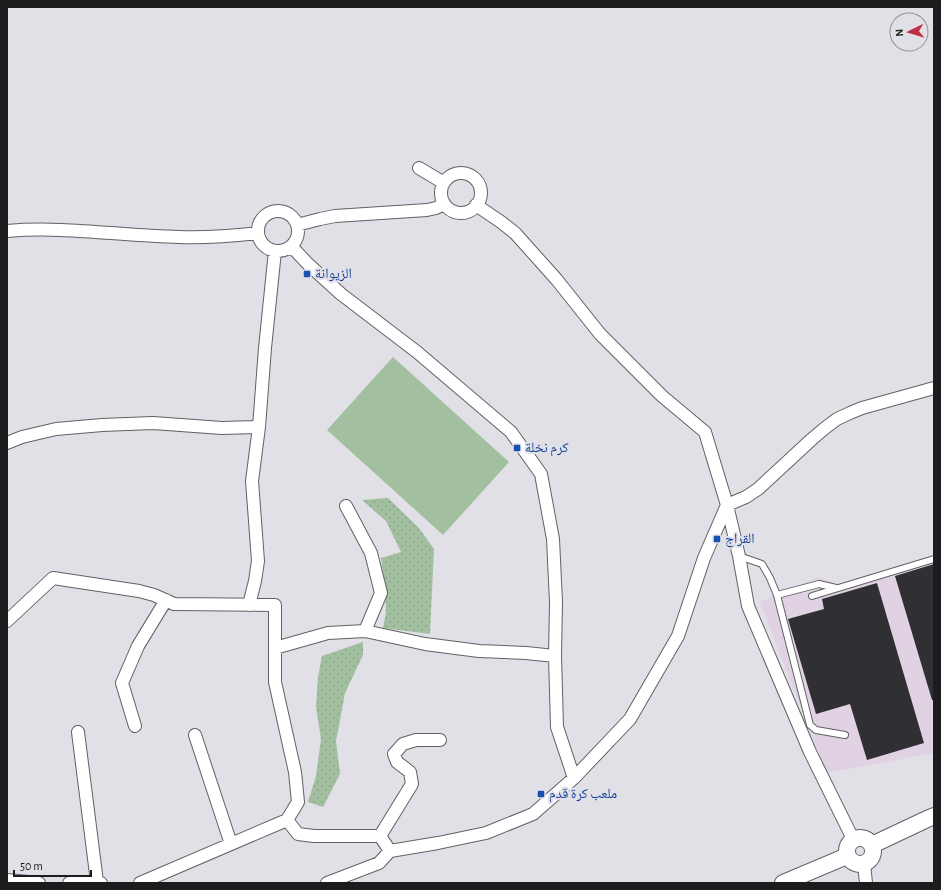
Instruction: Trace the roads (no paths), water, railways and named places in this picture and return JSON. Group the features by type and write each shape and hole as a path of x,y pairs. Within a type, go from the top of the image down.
{"main road":[{"path":"872,845 934,816"},
{"path":"859,837 868,840 872,845 873,853 871,858 864,864 856,864 852,862 846,853 848,844 853,839 859,837"},
{"path":"783,883 848,856"}],"street":[{"path":"419,168 444,183"},
{"path":"463,173 469,175 478,184 480,190 480,197 476,205 468,212 461,213 449,209 444,204 442,198 441,192 444,183 451,176 456,174 463,173"},
{"path":"297,225 320,218 427,210 444,204"},
{"path":"476,205 515,233 557,280 600,334 662,396 705,432 727,505 739,556 748,606 810,752 853,839"},
{"path":"274,211 280,211 292,216 297,225 298,235 291,246 285,250 278,251 266,247 258,233 263,218 274,211"},
{"path":"7,231 45,229 205,238 258,233"},
{"path":"291,246 308,264 342,294 417,352 511,432 541,474 553,539 556,602 555,656 557,727 574,778"},
{"path":"249,605 258,561 252,481 259,427 275,250"},
{"path":"327,883 379,863 390,852 486,832 533,814 574,778 630,719 678,636 704,558 727,505 746,497 758,489 812,439 837,419 862,408 934,388"},
{"path":"7,443 22,437 56,429 102,425 153,423 222,428 259,427"},
{"path":"346,506 371,553 380,593 365,631"},
{"path":"7,621 53,578 139,591 154,595 174,604 276,605 275,682 296,772 298,802 287,820 140,883"},
{"path":"135,726 122,683 138,646 166,600"},
{"path":"275,648 328,632 365,631 425,644 479,651 555,656"},
{"path":"69,883 99,882 78,732"},
{"path":"195,736 231,844"},
{"path":"380,836 412,784 410,772 397,762 394,754 403,744 416,740 440,740"},
{"path":"287,820 298,834 314,836 380,836"},
{"path":"380,836 390,852"},
{"path":"864,864 866,883"},
{"path":"7,880 38,883"}],"lane":[{"path":"739,556 762,564 770,578 777,595 810,725 816,730 845,735"},
{"path":"812,596 934,558"},
{"path":"777,595 818,584 838,588"}],"place":[{"name":"الزيوانة","path":"307,274"},
{"name":"كرم نخلة","path":"517,448"},
{"name":"القراج","path":"717,539"},
{"name":"ملعب كرة قدم","path":"541,794"}]}
